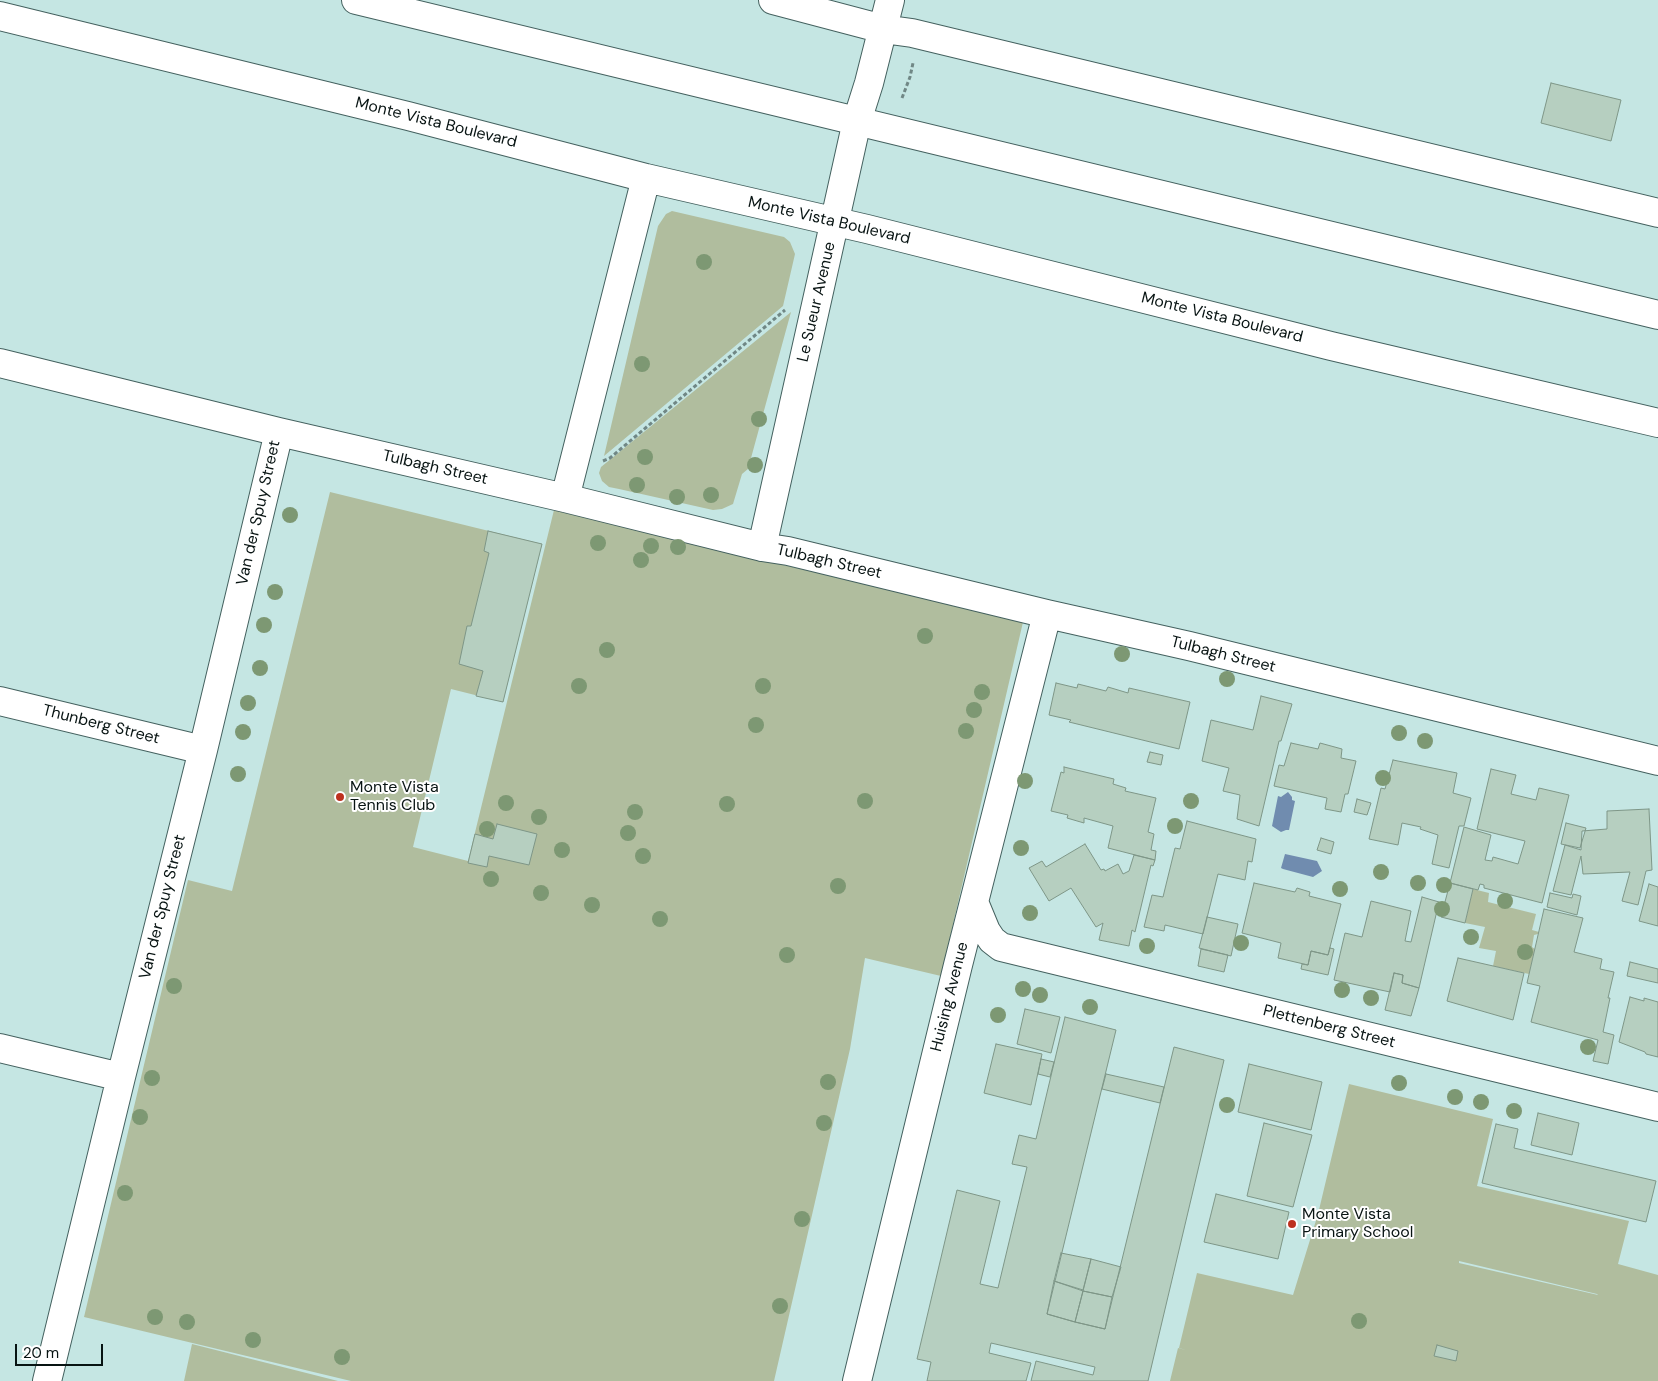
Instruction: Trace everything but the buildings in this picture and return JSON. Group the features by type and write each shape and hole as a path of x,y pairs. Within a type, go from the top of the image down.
{"street":[{"path":"356,0 1658,315"},
{"path":"774,0 883,29 919,34 1658,213"},
{"name":"Le Sueur Avenue","path":"762,547 857,122 890,0"},
{"name":"Monte Vista Boulevard","path":"0,16 408,116 646,178 836,222 1322,344 1658,422"},
{"path":"565,498 574,470 646,178"},
{"name":"Tulbagh Street","path":"0,363 279,432 565,498 762,547 788,551 1047,614 1189,646 1658,761"},
{"name":"Van der Spuy Street","path":"47,1381 120,1077 203,750 279,432"},
{"name":"Huising Avenue","path":"857,1381 958,965 1047,614"},
{"name":"Thunberg Street","path":"0,701 203,750"},
{"path":"974,902 986,931 992,940 1001,947"},
{"path":"958,965 984,951 1001,947"},
{"name":"Plettenberg Street","path":"1001,947 1658,1107"},
{"path":"0,1048 120,1077"}],"path":[{"path":"902,98 910,77 915,55"},
{"path":"596,465 610,458 788,308"}],"green space":[{"path":"672,211 784,237 790,242 795,254 783,306 604,456 658,226 666,214"},
{"path":"791,312 748,469 742,474 733,504 722,509 713,510 609,487 602,481 599,473 601,467"},
{"path":"330,492 542,544 503,702 451,689 413,847 468,861 554,510 1023,622 941,976 865,958 850,1049 774,1381 351,1381 84,1317 188,880 232,891"},
{"path":"1473,889 1489,893 1488,902 1536,914 1532,930 1539,932 1534,935 1532,947 1535,949 1529,974 1493,966 1496,951 1479,948 1485,927 1465,923"},
{"path":"1349,1084 1493,1119 1477,1186 1629,1221 1618,1264 1658,1275 1658,1381 1170,1381 1178,1348 1186,1350 1179,1348 1197,1273 1293,1295 1318,1214","holes":["1459,1261 1597,1294 1459,1263"]},
{"path":"192,1344 338,1381 184,1381"}],"water":[{"path":"1288,792 1292,800 1295,801 1289,830 1281,832 1272,826 1278,796 1281,797"},
{"path":"1285,854 1317,861 1322,871 1313,877 1283,869 1281,868"}],"place":[{"name":"Monte Vista Tennis Club","path":"340,797"},
{"name":"Monte Vista Primary School","path":"1292,1224"}]}
